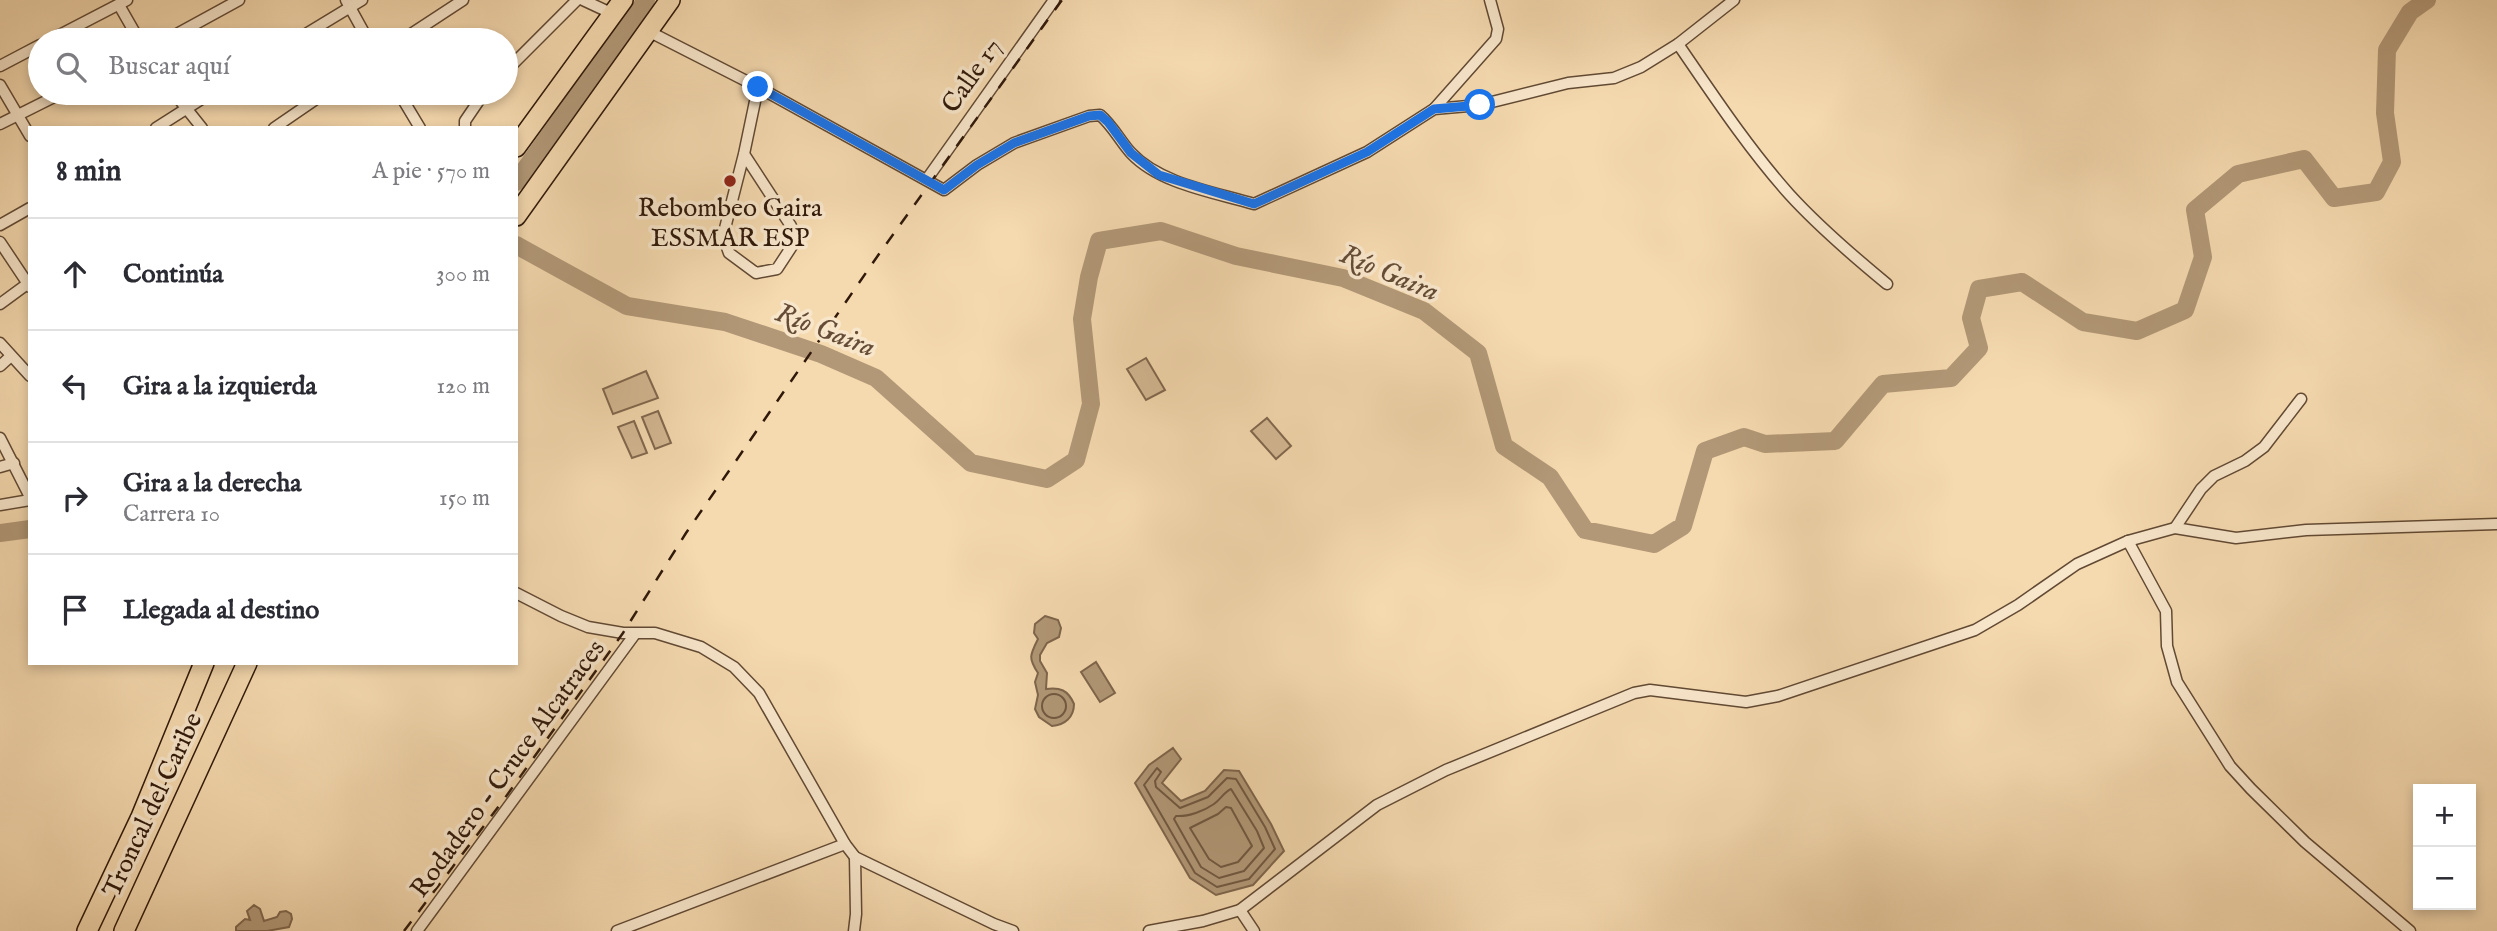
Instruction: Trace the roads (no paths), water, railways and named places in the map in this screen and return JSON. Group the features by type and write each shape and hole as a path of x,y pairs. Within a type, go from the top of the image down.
{"highway":[{"path":"521,209 670,0"},
{"path":"518,144 618,7"},
{"name":"Troncal del Caribe","path":"87,931 141,817 203,665"},
{"name":"Troncal del Caribe","path":"124,931 246,665"}],"street":[{"path":"188,28 239,0"},
{"path":"313,28 348,4 362,0"},
{"path":"420,28 463,0"},
{"path":"518,59 577,0"},
{"path":"583,0 618,7"},
{"name":"Calle 17","path":"927,179 1054,0"},
{"path":"648,31 758,87 944,190 977,165 1014,143 1089,116 1100,115 1131,153 1159,175 1254,204 1367,152 1434,109 1496,38 1497,29 1490,0"},
{"path":"1434,109 1480,105 1568,83 1614,79 1641,67 1678,44 1734,0"},
{"path":"73,28 123,2 134,28"},
{"path":"348,4 361,28"},
{"path":"1678,44 1718,103 1788,194 1836,241 1887,285"},
{"path":"0,66 28,51"},
{"path":"0,85 28,132"},
{"path":"744,154 790,226 794,243 777,269 756,273 729,253 723,236 758,87"},
{"path":"0,124 37,105"},
{"path":"182,105 200,126"},
{"path":"159,126 192,105"},
{"path":"277,126 308,105"},
{"path":"406,105 419,126"},
{"path":"465,126 468,115 475,105"},
{"path":"0,225 28,209"},
{"path":"0,242 28,283"},
{"path":"0,304 28,285"},
{"path":"0,344 28,374"},
{"path":"0,366 11,356"},
{"path":"2175,527 2201,489 2214,476 2245,461 2264,447 2301,399"},
{"path":"0,438 28,494"},
{"path":"0,467 14,463"},
{"path":"0,505 28,498"},
{"path":"1149,931 1203,921 1240,910 1377,805 1459,765 1634,693 1650,690 1746,702 1790,692 1975,630 2018,605 2077,564 2128,541 2175,527 2236,538 2306,530 2497,524"},
{"path":"2128,541 2166,611 2167,646 2177,682 2230,766 2305,842 2410,931"},
{"path":"518,594 588,627 635,634 655,633 701,647 734,667 759,693 855,858 994,925 1013,931"},
{"name":"Rodadero - Cruce Alcatraces","path":"418,931 635,634"},
{"path":"617,931 845,844"},
{"path":"854,931 855,858"},
{"path":"1240,910 1254,931"}],"water":[{"path":"1045,616 1058,620 1061,628 1059,637 1047,643 1040,655 1040,661 1047,673 1046,689 1063,691 1074,704 1068,720 1052,726 1039,717 1035,709 1038,695 1035,682 1038,673 1031,656 1038,639 1034,633 1035,624"},
{"path":"1096,662 1115,693 1100,702 1081,672"},
{"path":"1173,748 1181,759 1162,783 1181,801 1205,791 1224,770 1239,771 1271,824 1284,851 1253,885 1216,895 1190,878 1135,783 1149,765"},
{"path":"254,905 260,909 264,921 277,917 280,912 291,914 289,927 267,931 236,931 236,927 245,919 250,920 247,911"}],"waterway":[{"path":"518,179 646,0"},
{"name":"Río Gaira","path":"518,246 627,306 725,322 821,354 876,378 971,463 1047,479 1076,460 1091,404 1082,319 1089,277 1099,241 1161,231 1236,256 1343,278 1424,311 1478,353 1504,446 1550,477 1585,530 1654,544 1683,526 1705,451 1744,437 1765,444 1835,441 1883,384 1951,378 1979,348 1971,318 1979,289 2022,282 2083,322 2137,331 2185,310 2203,257 2195,210 2238,174 2304,159 2334,198 2376,192 2392,162 2385,113 2387,50 2410,12 2427,0"},
{"name":"Río Gaira","path":"0,533 28,529"}],"railway":[{"path":"404,931 502,802 623,633 686,533 879,254 1062,0"}],"place":[{"name":"Rebombeo Gaira ESSMAR ESP","path":"730,181"}]}
